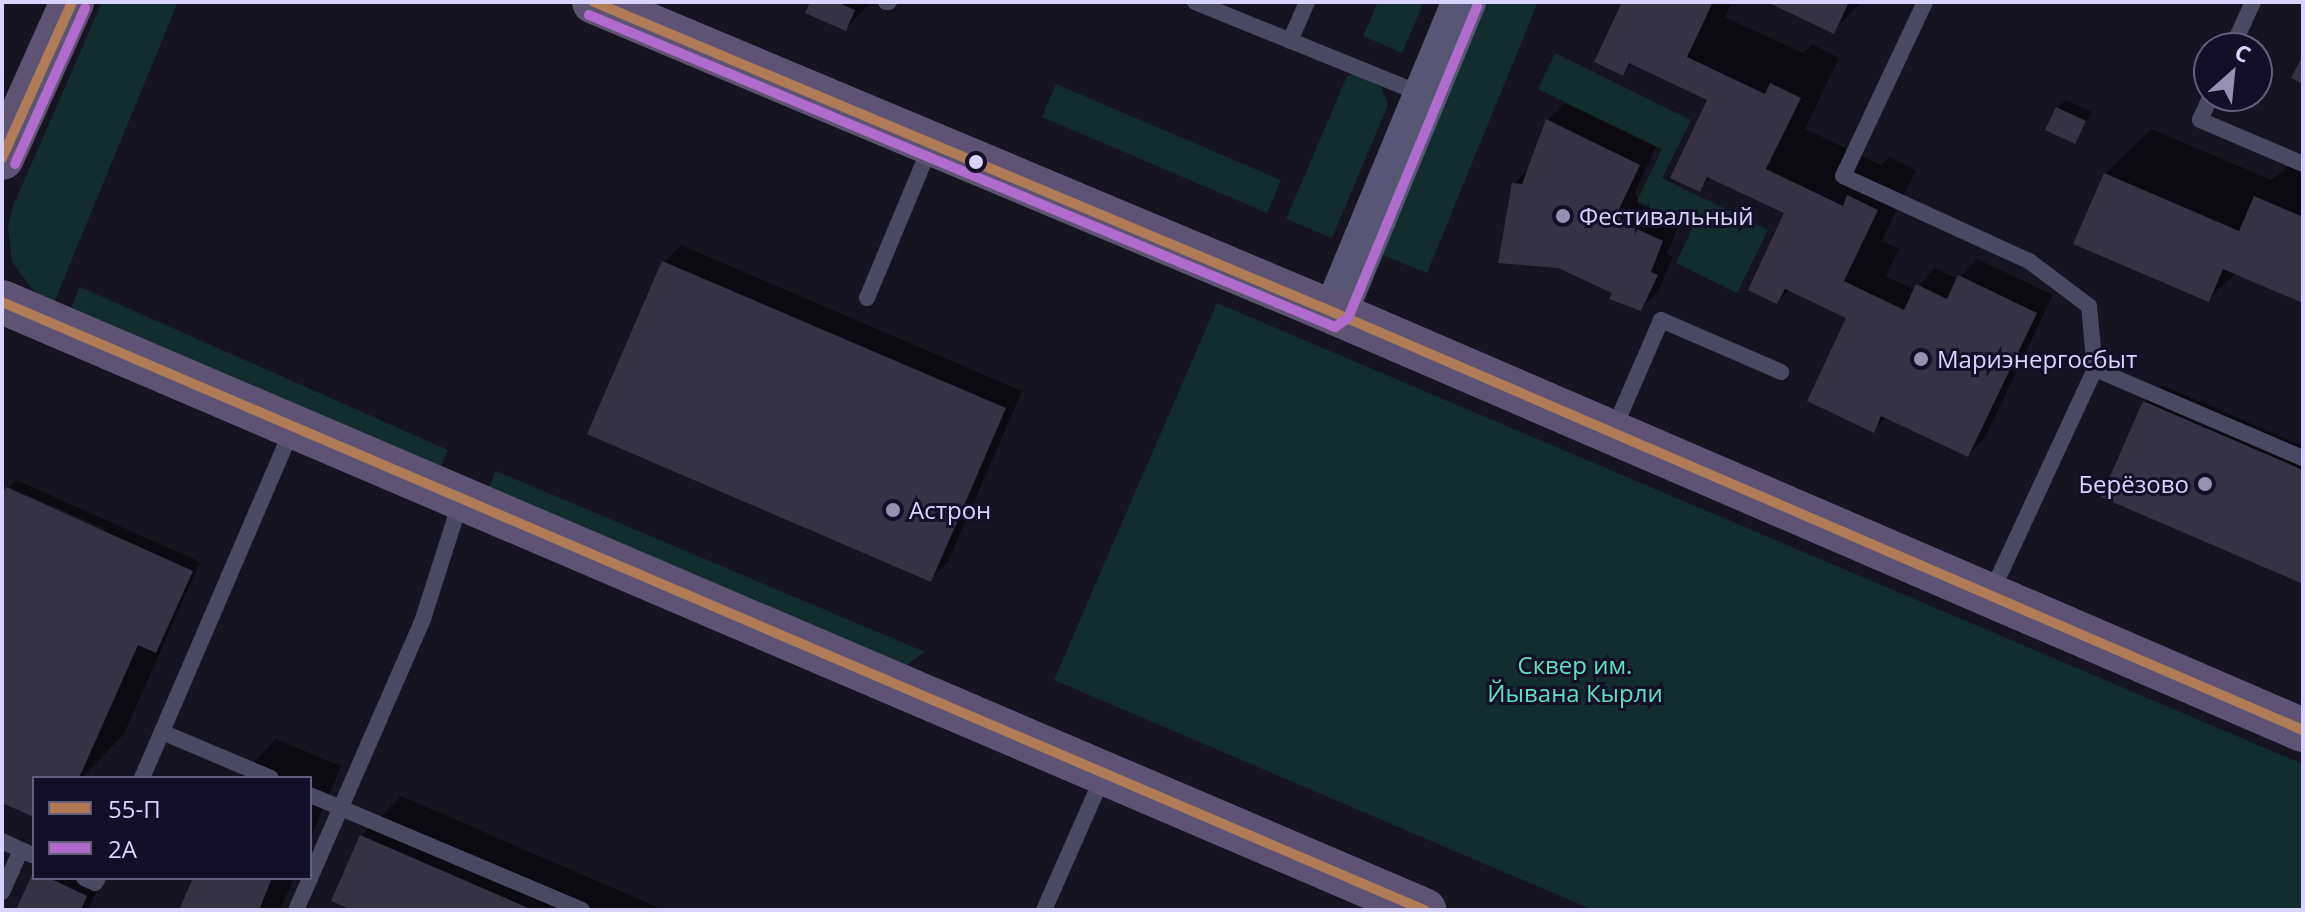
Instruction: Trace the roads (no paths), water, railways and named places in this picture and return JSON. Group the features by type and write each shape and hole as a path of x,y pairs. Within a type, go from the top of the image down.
{"main road":[{"path":"2,158 72,2"},
{"path":"594,2 1335,313 2303,730"},
{"path":"2,302 1422,910"}],"street":[{"path":"1335,313 1464,2"}],"lane":[{"path":"1195,2 1425,96"},
{"path":"1290,41 1307,2"},
{"path":"1925,2 1843,176 2029,261 2089,306 2095,369 1991,595"},
{"path":"2239,32 2253,2"},
{"path":"2204,112 2200,120 2303,164"},
{"path":"867,298 932,144"},
{"path":"1612,432 1661,320 1781,372"},
{"path":"2095,369 2303,458"},
{"path":"143,776 293,428"},
{"path":"312,873 423,619 462,498"},
{"path":"162,732 266,776"},
{"path":"1044,910 1105,773"},
{"path":"312,796 582,910"},
{"path":"2,841 28,853 2,892"},
{"path":"296,910 309,880"}],"place":[{"name":"Фестивальный","path":"1563,216"},
{"name":"Мариэнергосбыт","path":"1921,359"},
{"name":"Берёзово","path":"2205,484"},
{"name":"Астрон","path":"893,510"}],"park label":[{"name":"Сквер им. Йывана Кырли","path":"1575,679"}]}
